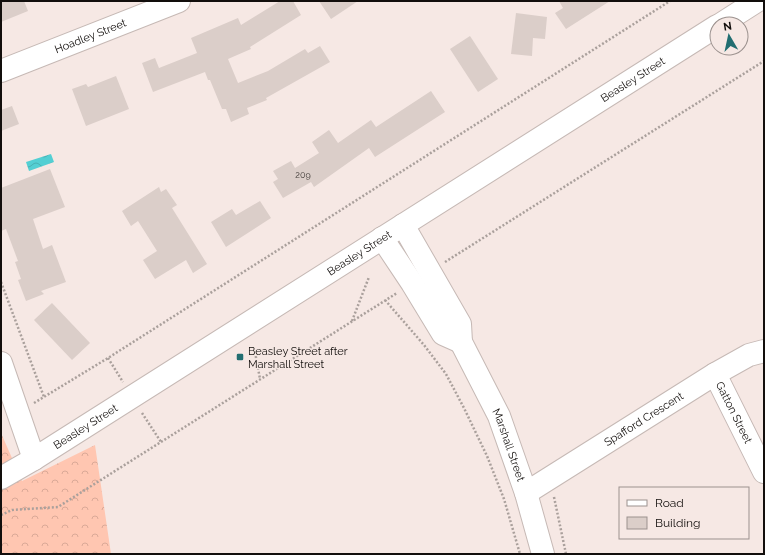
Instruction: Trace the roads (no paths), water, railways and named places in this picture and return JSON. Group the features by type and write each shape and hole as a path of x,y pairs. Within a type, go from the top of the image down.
{"street":[{"path":"734,16 757,1"},
{"name":"Hoadley Street","path":"1,71 171,2"},
{"name":"Beasley Street","path":"1,478 34,459 709,31"},
{"name":"Marshall Street","path":"403,225 421,278 443,334 461,342 499,416 526,493 543,554"},
{"name":"Marshall Street","path":"382,238 421,278"},
{"name":"Spafford Crescent","path":"526,493 715,374 749,355 764,351"},
{"path":"1,364 34,459"},
{"name":"Gatton Street","path":"715,374 764,472"}],"water":[{"path":"51,154 54,162 29,171 26,162"}],"place":[{"name":"Beasley Street after Marshall Street","path":"240,357"}]}
